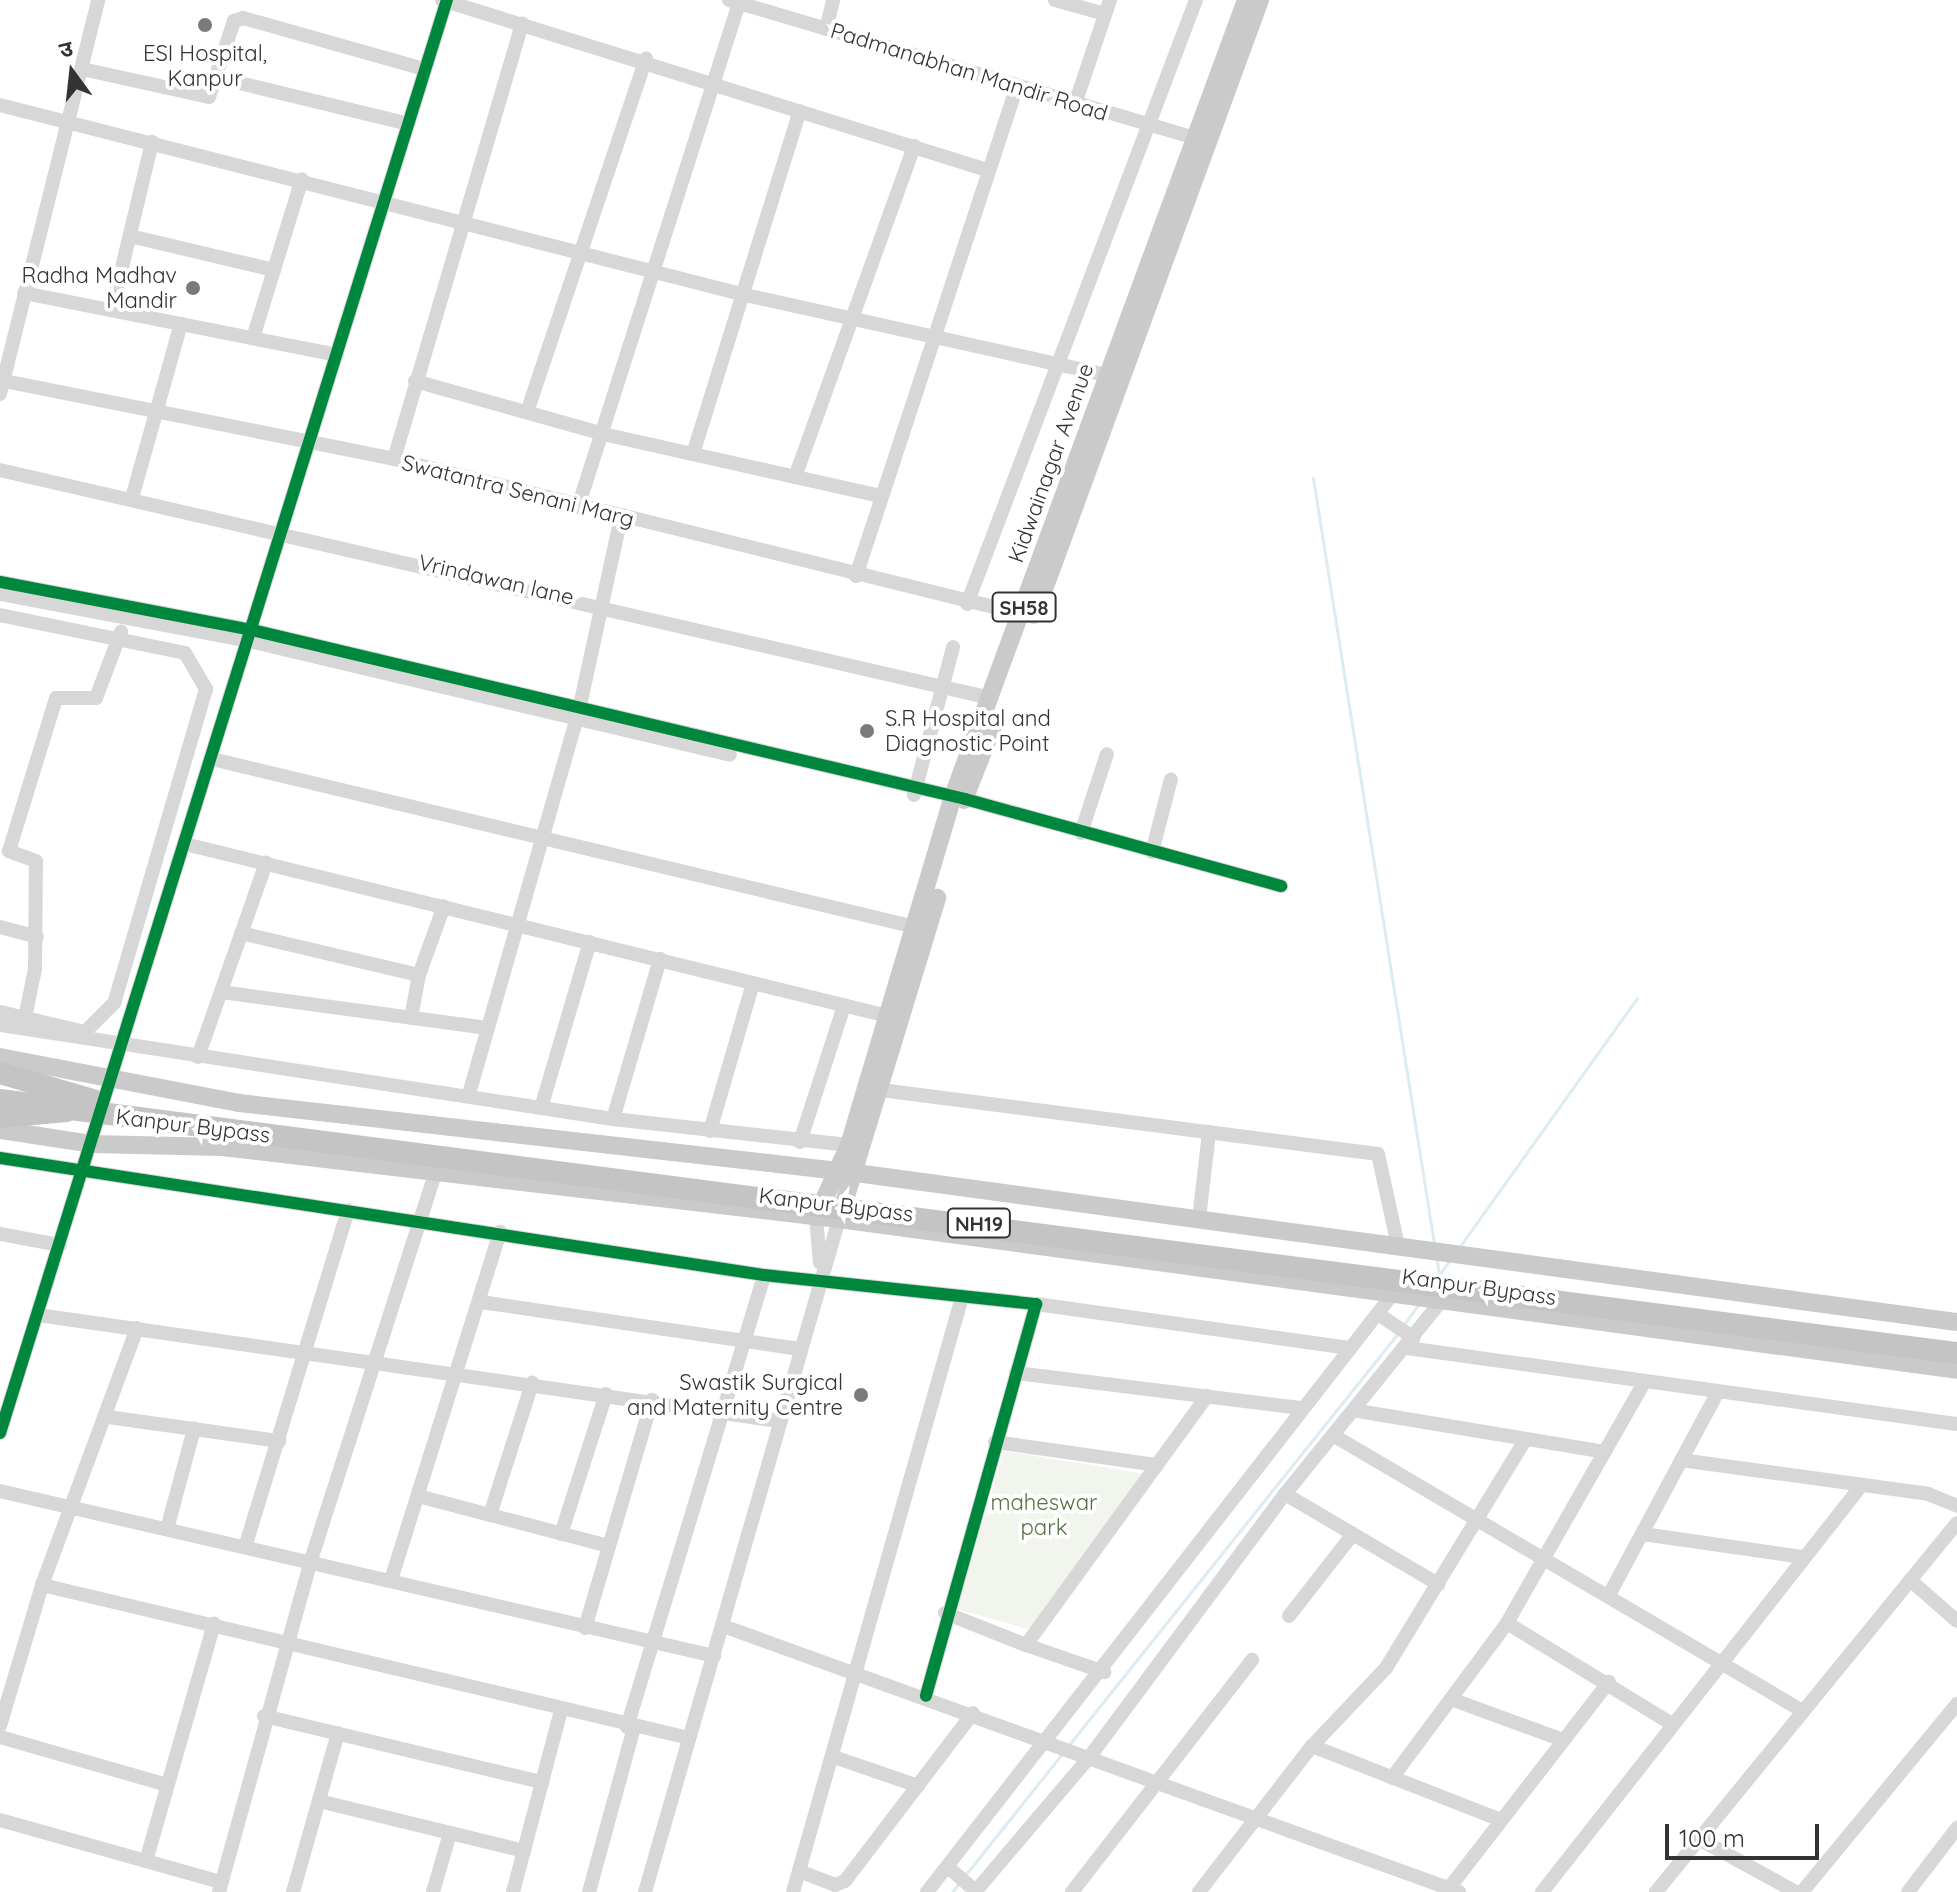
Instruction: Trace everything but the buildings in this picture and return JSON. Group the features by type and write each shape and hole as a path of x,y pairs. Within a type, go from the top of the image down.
{"highway":[{"path":"0,1073 93,1100"},
{"name":"Kanpur Bypass","path":"0,1086 1957,1338"},
{"name":"Kanpur Bypass","path":"0,1100 1957,1353"},
{"path":"0,1117 72,1110"}],"main road":[{"name":"Kidwainagar Avenue","path":"816,1217 847,1172 881,1090 915,927 1201,140 1246,0"},
{"name":"Kidwainagar Avenue","path":"1201,140 1260,0"},
{"name":"Kidwainagar Avenue","path":"839,1219 849,1145 895,1018 991,698 1028,616"},
{"path":"0,1057 114,1076 239,1103 847,1172 1957,1322"},
{"path":"0,1130 93,1144 222,1147 839,1219 1400,1292 1957,1370"}],"street":[{"path":"1,385 98,0"},
{"path":"0,1433 93,1144 445,0 716,80 800,111 987,170"},
{"path":"826,29 833,0"},
{"path":"1055,0 1107,7 1075,104"},
{"path":"967,604 1151,127 1196,0"},
{"path":"578,507 658,272 716,80 736,1"},
{"name":"Padmanabhan Mandir Road","path":"736,1 1201,140"},
{"path":"82,69 203,98 215,94 234,21 243,18 425,69"},
{"path":"394,459 460,220 522,23"},
{"path":"527,412 585,253 646,59"},
{"path":"219,78 409,124"},
{"path":"856,576 929,337 1017,86"},
{"path":"0,105 67,124 302,179 741,294 1115,378"},
{"path":"693,454 800,111"},
{"path":"112,309 152,142"},
{"path":"795,477 914,146"},
{"path":"253,338 302,179"},
{"path":"130,236 274,270"},
{"path":"24,293 337,355"},
{"path":"132,498 181,324"},
{"path":"415,381 603,434 881,496"},
{"name":"Swatantra Senani Marg","path":"1,385 158,412 394,459 967,604 1028,616"},
{"name":"Vrindawan lane","path":"0,470 283,530 991,698"},
{"path":"469,1094 514,923 578,716 621,518"},
{"path":"0,582 126,612"},
{"path":"0,594 126,612 251,635 578,716 962,803 1281,886"},
{"path":"25,1018 37,937 36,861 4,850 56,698 96,698 126,612"},
{"path":"0,615 185,653 206,689 114,1003 85,1032 0,1012"},
{"path":"914,792 953,647"},
{"path":"1081,833 1107,754"},
{"path":"212,759 915,927"},
{"path":"1152,852 1171,779"},
{"path":"185,844 895,1018"},
{"path":"198,1057 266,863"},
{"path":"411,1018 419,975 444,906"},
{"path":"0,927 37,937"},
{"path":"241,933 419,975"},
{"path":"541,1108 590,942"},
{"path":"613,1119 660,959"},
{"path":"710,1131 753,983"},
{"path":"221,992 486,1028"},
{"path":"800,1142 844,1006"},
{"path":"0,1025 122,1047 469,1094 613,1119 849,1145"},
{"path":"881,1090 1378,1154 1398,1246"},
{"path":"1199,1219 1209,1132"},
{"path":"0,1158 82,1174 420,1219 764,1275 819,1272 962,1297 1036,1304 1351,1348"},
{"path":"0,1820 146,1861 220,1887 264,1716 311,1560 436,1171"},
{"path":"246,1544 309,1351 348,1210"},
{"path":"816,1217 819,1272"},
{"path":"645,1892 723,1626 819,1272 839,1219"},
{"path":"391,1580 461,1373 500,1232"},
{"path":"0,1234 60,1245"},
{"path":"589,1892 631,1727 747,1345 764,1275"},
{"path":"927,1892 951,1869 1056,1742 1104,1672 1303,1408 1400,1292"},
{"path":"793,1892 861,1670 962,1297"},
{"path":"951,1869 974,1890 1087,1754 1285,1494 1358,1411 1438,1298"},
{"path":"481,1302 747,1345 800,1349"},
{"path":"926,1696 945,1613 1036,1304"},
{"path":"38,1315 375,1360 779,1421"},
{"path":"1382,1317 1408,1339 1644,1383 1957,1424"},
{"path":"0,1726 69,1506 108,1417 137,1328"},
{"path":"1016,1373 1303,1408"},
{"path":"490,1515 532,1383"},
{"path":"1392,1778 1507,1623 1546,1560 1644,1383"},
{"path":"561,1534 606,1394"},
{"path":"1609,1595 1717,1394"},
{"path":"1026,1645 1207,1396"},
{"path":"585,1628 652,1400"},
{"path":"1358,1411 1605,1452"},
{"path":"108,1417 279,1441"},
{"path":"167,1529 194,1429"},
{"path":"1336,1437 1801,1710"},
{"path":"1202,1891 1262,1819 1312,1746 1386,1668 1526,1439"},
{"path":"995,1442 1157,1465"},
{"path":"1681,1460 1928,1494 1957,1506"},
{"path":"1542,1892 1802,1557 1861,1486"},
{"path":"0,1491 246,1544 655,1646 714,1656"},
{"path":"1285,1494 1438,1584"},
{"path":"418,1496 608,1546"},
{"path":"1656,1892 1801,1710 1957,1523"},
{"path":"1289,1616 1353,1534"},
{"path":"1643,1534 1802,1557"},
{"path":"1910,1580 1957,1621"},
{"path":"42,1585 287,1640 561,1710 689,1738"},
{"path":"945,1613 1104,1672"},
{"path":"1507,1623 1609,1682 1672,1724"},
{"path":"146,1861 214,1624"},
{"path":"723,1626 861,1670 1452,1891 1501,1820 1609,1682"},
{"path":"1072,1892 1252,1660"},
{"path":"1451,1699 1563,1740"},
{"path":"1699,1839 1799,1892 1957,1704"},
{"path":"513,1892 561,1710"},
{"path":"799,1871 841,1884 973,1713"},
{"path":"264,1716 542,1782"},
{"path":"293,1892 338,1733"},
{"path":"0,1737 167,1785"},
{"path":"1312,1746 1501,1820"},
{"path":"834,1757 918,1786"},
{"path":"319,1801 524,1851"},
{"path":"1908,1892 1957,1828"},
{"path":"433,1892 450,1833"}],"green space":[{"name":"maheswar park","path":"1004,1451 1145,1474 1031,1630 957,1609"}],"waterway":[{"path":"1313,478 1434,1244"},
{"path":"1458,1249 1637,998"},
{"path":"1437,1260 1439,1276"},
{"path":"1437,1278 1449,1261"},
{"path":"1402,1327 1419,1304"},
{"path":"1068,1746 1398,1333"},
{"path":"966,1874 1061,1755"},
{"path":"952,1892 959,1883"}],"cycle path":[{"path":"0,1433 447,0"},
{"path":"0,582 252,630 965,799 1281,886"},
{"path":"0,1158 764,1275 1036,1304 926,1696"}],"place":[{"name":"ESI Hospital, Kanpur","path":"205,25"},
{"name":"Radha Madhav Mandir","path":"193,288"},
{"name":"S.R Hospital and Diagnostic Point","path":"867,731"},
{"name":"Swastik Surgical and Maternity Centre","path":"861,1395"}]}
